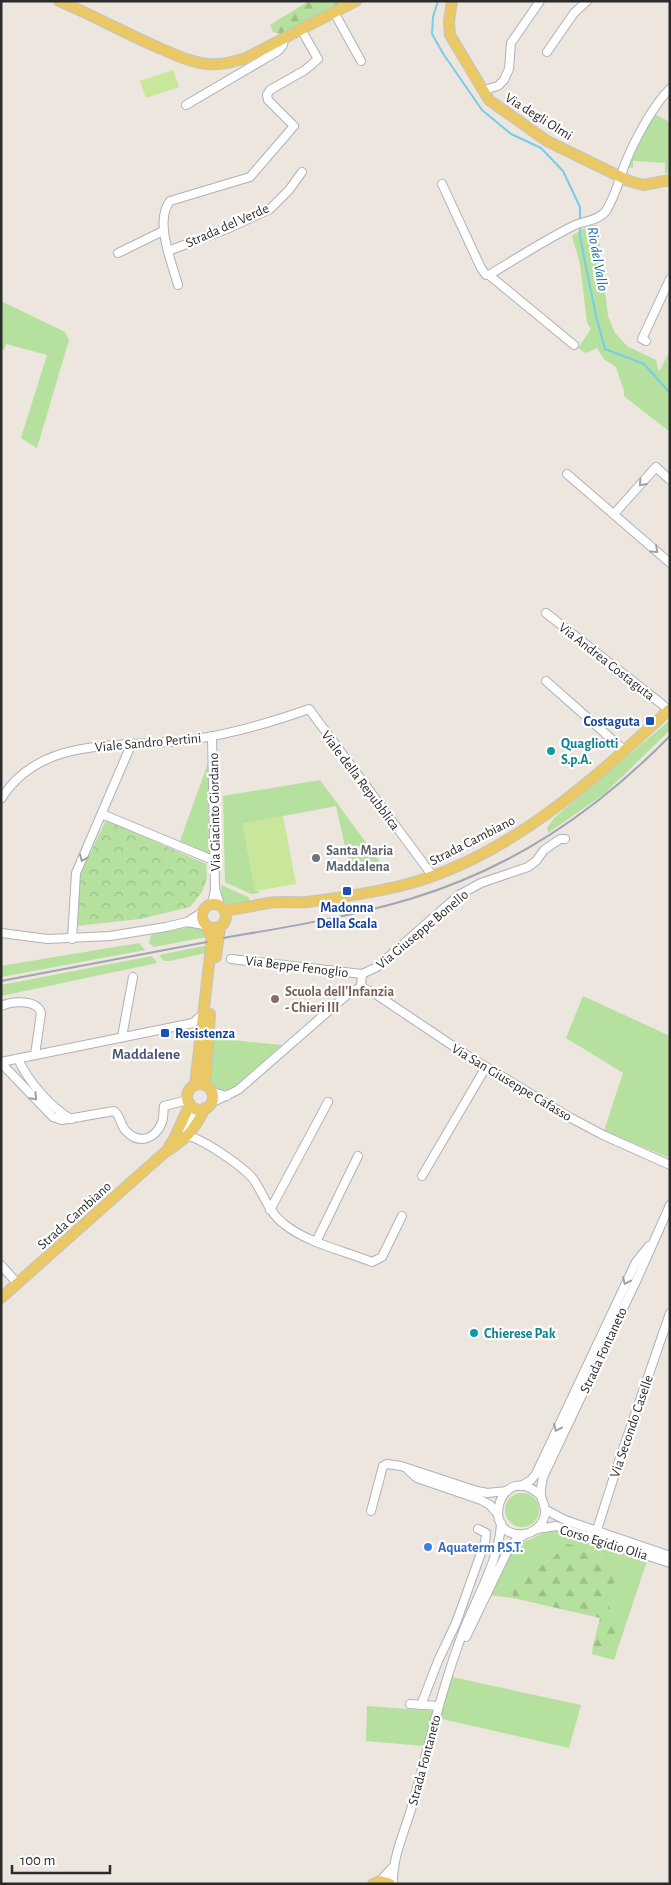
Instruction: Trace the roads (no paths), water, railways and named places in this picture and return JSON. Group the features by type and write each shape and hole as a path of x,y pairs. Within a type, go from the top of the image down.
{"main road":[{"path":"59,1 183,58 207,64 227,64 246,58 335,14 356,1"},
{"name":"Via degli Olmi","path":"452,1 449,21 450,35 491,102 547,141 620,177 643,185 670,180"},
{"name":"Strada Cambiano","path":"206,926 212,929 220,913 269,902 305,902 400,886 432,875 492,848 555,809 669,710"},
{"path":"204,1087 188,1093 198,1105 213,1098 204,1087 201,1036 211,947 211,937 201,917 205,907 220,913 204,1087"},
{"name":"Strada Cambiano","path":"1,1298 164,1153 187,1136 196,1127 198,1105"},
{"name":"Strada Cambiano","path":"164,1153 198,1105"}],"street":[{"path":"483,90 498,86 504,80 510,63 509,49 511,42 540,1"},
{"path":"547,52 574,13 587,1"},
{"path":"335,14 361,61"},
{"name":"Strada del Verde","path":"178,285 163,231 167,205 170,201 250,177 294,126 268,100 267,95 270,90 305,70 318,60 302,31"},
{"path":"186,105 278,51 283,45 284,39"},
{"path":"489,276 543,242 577,224 599,216 606,210 627,158 652,111 663,95 670,89"},
{"name":"Strada del Verde","path":"168,251 229,228 270,209 289,190 302,172"},
{"path":"442,184 486,274 574,345"},
{"path":"118,253 163,231"},
{"path":"646,341 642,339 670,279"},
{"path":"614,514 656,467 670,480"},
{"path":"567,474 670,563"},
{"name":"Via Andrea Costaguta","path":"546,613 669,710"},
{"path":"546,681 624,750"},
{"name":"Viale Sandro Pertini","path":"1,799 14,783 28,771 55,756 84,748 170,742 212,736 257,726 309,709"},
{"name":"Viale della Repubblica","path":"309,709 432,875"},
{"name":"Via Giacinto Giordano","path":"212,736 216,888 220,913"},
{"path":"72,939 76,873 131,745"},
{"path":"102,814 215,861"},
{"name":"Via Giuseppe Bonello","path":"361,987 362,974 377,967 459,895 489,880 528,867 536,861 544,850 560,839 565,839"},
{"path":"1,933 48,939 115,936 187,922 201,913"},
{"path":"187,922 206,926"},
{"name":"Via Beppe Fenoglio","path":"231,959 362,974"},
{"path":"122,1037 133,977"},
{"path":"1,1063 53,1118 71,1119 114,1111 118,1114 126,1131 135,1138 144,1140 153,1136 162,1121 164,1106 198,1105 227,1096 238,1090 348,994 361,987"},
{"name":"Via San Giuseppe Cafasso","path":"361,987 486,1067 587,1127 670,1165"},
{"path":"1,1006 18,1003 33,1004 40,1008 42,1013 35,1055"},
{"path":"1,1063 193,1023 203,1014"},
{"path":"193,1023 201,1036"},
{"path":"18,1059 23,1069 40,1091 61,1113 71,1119"},
{"path":"422,1176 486,1067"},
{"path":"204,1087 227,1096"},
{"path":"270,1210 328,1102"},
{"path":"187,1136 196,1137 241,1167 253,1178 270,1210 283,1224 300,1235 316,1242 372,1262 382,1257 402,1216"},
{"path":"316,1242 358,1156"},
{"name":"Strada Fontaneto","path":"541,1496 543,1477 670,1205"},
{"path":"371,1511 383,1466 387,1464 407,1468 487,1493 507,1491 530,1481 536,1474 636,1262 654,1241"},
{"path":"1,1265 17,1283"},
{"name":"Via Secondo Caselle","path":"594,1539 670,1313"},
{"path":"407,1468 417,1478 482,1500 497,1513"},
{"path":"456,1656 508,1550 516,1540 537,1529 545,1517 546,1510 541,1496 522,1486"},
{"path":"456,1656 464,1630 500,1544 501,1524 497,1513 499,1500 507,1491"},
{"name":"Corso Egidio Olia","path":"546,1510 565,1520 670,1556"},
{"path":"501,1524 512,1533 527,1534"},
{"name":"Corso Egidio Olia","path":"537,1529 556,1526 670,1563"},
{"path":"420,1705 456,1623 485,1542 486,1533 478,1529"},
{"name":"Strada Fontaneto","path":"384,1883 394,1866 412,1808 438,1706 456,1656"},
{"path":"410,1704 438,1706"},
{"name":"Strada Fontaneto","path":"384,1883 394,1866"}],"waterway":[{"name":"Rio del Vallo","path":"438,1 433,17 432,34 444,55 482,110 511,134 541,148 563,171 580,207 580,220"},
{"name":"Rio del Vallo","path":"580,225 580,237 596,316 605,349 644,364 670,393"}],"railway":[{"path":"224,938 364,911 410,899 484,871 518,854 582,813 642,764 670,736"},
{"path":"1,981 207,942"}],"place":[{"name":"Costaguta","path":"650,721"},
{"name":"Quagliotti S.p.A.","path":"551,751"},
{"name":"Santa Maria Maddalena","path":"316,858"},
{"name":"Madonna Della Scala","path":"347,891"},
{"name":"Scuola dell'Infanzia - Chieri III","path":"275,999"},
{"name":"Resistenza","path":"165,1033"},
{"name":"Chierese Pak","path":"474,1333"},
{"name":"Aquaterm P.S.T.","path":"428,1547"}],"district":[{"name":"Maddalene","path":"146,1054"}]}
